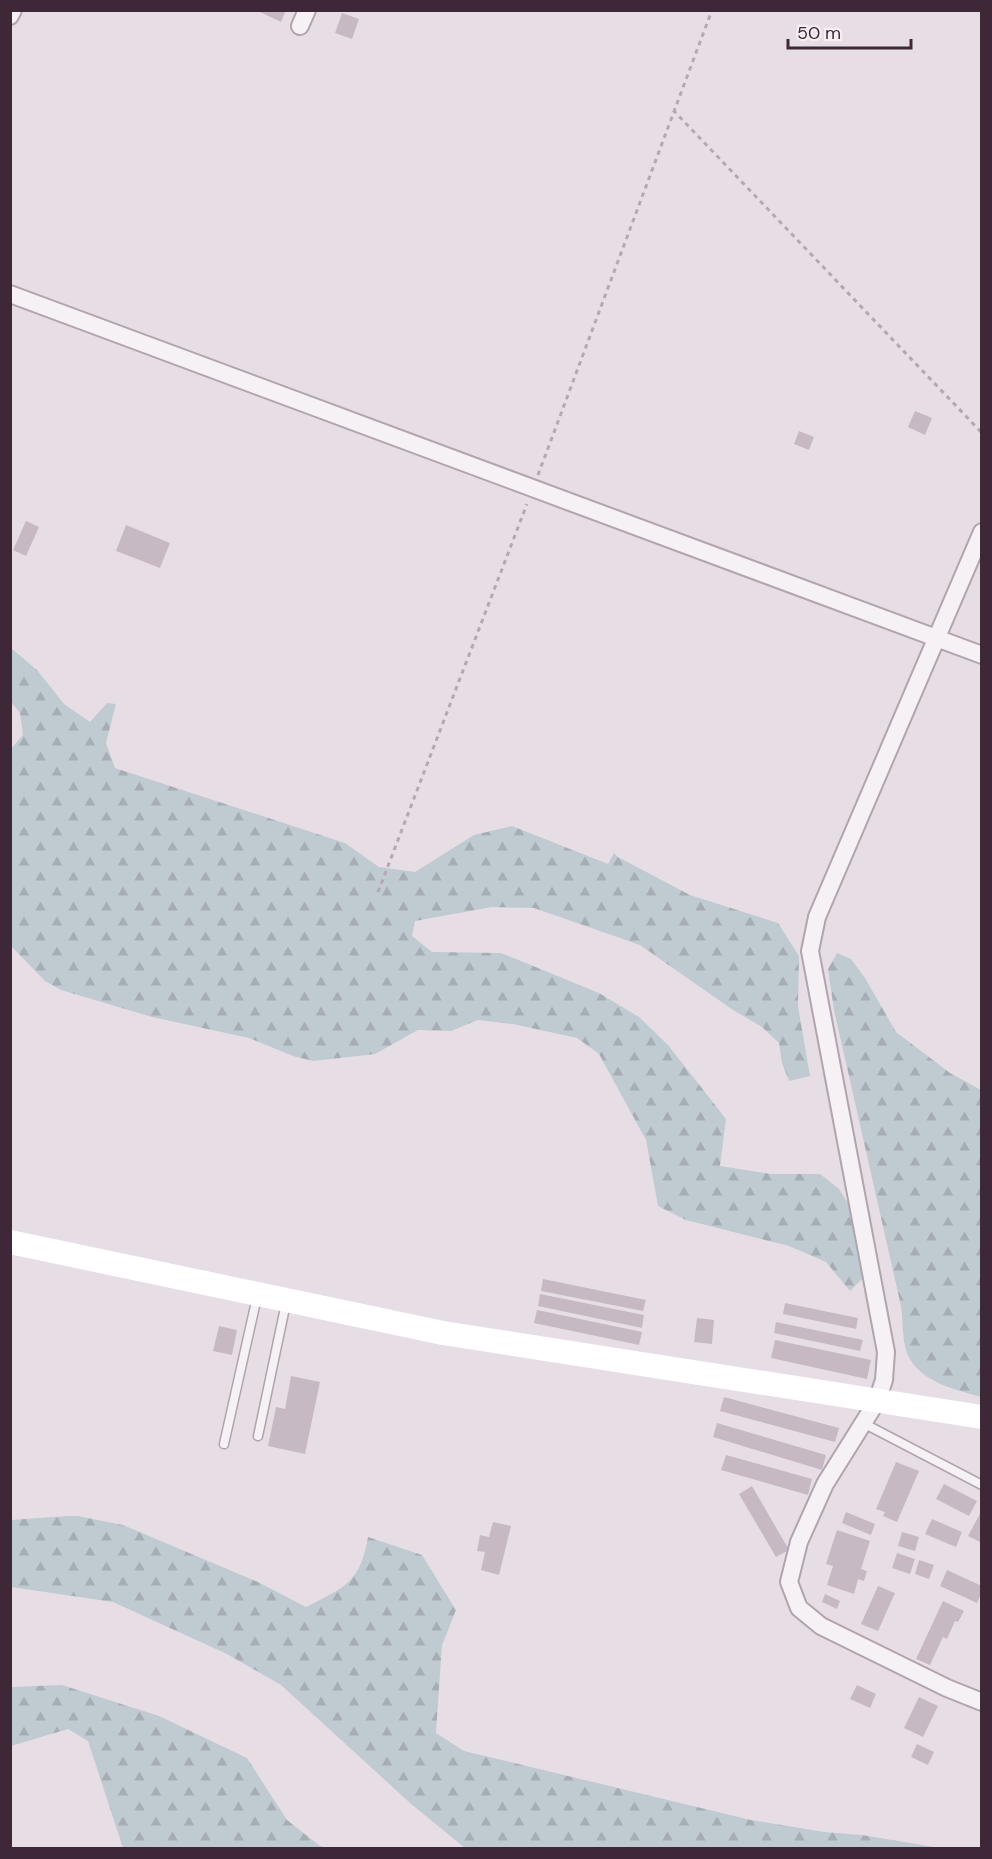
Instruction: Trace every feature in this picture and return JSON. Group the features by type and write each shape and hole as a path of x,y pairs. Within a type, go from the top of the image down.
{"street":[{"path":"10,16 13,10"},
{"path":"10,294 981,655"},
{"path":"981,532 817,916 810,951 886,1352 884,1380 877,1401 825,1484 799,1542 789,1582 799,1608 821,1626 947,1688 981,1702"},
{"path":"10,1242 443,1333 981,1417"}],"lane":[{"path":"224,1444 258,1293"},
{"path":"258,1436 287,1299"},
{"path":"863,1423 981,1485"}],"path":[{"path":"378,892 533,489 712,10"},
{"path":"673,110 981,434"}],"green space":[{"path":"11,648 37,670 64,704 90,722 107,703 116,704 106,743 115,768 345,843 379,867 415,872 474,835 512,826 608,864 614,853 690,895 778,923 799,956 798,1006 810,1076 789,1081 782,1063 779,1043 762,1027 733,1010 640,945 534,908 492,907 415,921 412,936 432,952 501,953 599,993 639,1017 668,1045 726,1119 720,1166 771,1174 820,1174 839,1189 849,1205 863,1278 850,1291 826,1262 789,1246 686,1220 658,1206 646,1140 599,1054 577,1038 513,1024 478,1020 451,1031 418,1030 375,1054 313,1061 293,1056 249,1038 152,1017 61,990 45,981 11,946 11,749 23,735 20,713 11,702"},
{"path":"837,953 851,959 865,978 896,1032 950,1073 981,1090 981,1397 929,1378 913,1363 905,1348 901,1306 834,1010 828,969"},
{"path":"68,1516 123,1525 258,1582 306,1607 349,1582 360,1565 368,1537 422,1555 456,1610 442,1645 436,1733 464,1751 751,1820 940,1848 465,1848 410,1803 281,1685 227,1654 113,1602 11,1587 11,1520"},
{"path":"62,1685 159,1716 247,1758 287,1820 320,1846 328,1848 123,1848 88,1741 68,1729 11,1746 11,1687"}],"building":[{"path":"261,10 286,10 281,22 260,12"},
{"path":"342,13 359,19 352,39 335,33"},
{"path":"915,411 932,418 925,435 908,427"},
{"path":"799,431 814,437 809,450 794,444"},
{"path":"26,521 39,527 26,556 13,550"},
{"path":"126,525 170,543 160,568 116,551"},
{"path":"543,1279 646,1300 643,1311 541,1291"},
{"path":"540,1294 644,1315 642,1328 538,1306"},
{"path":"785,1303 858,1318 856,1329 783,1314"},
{"path":"537,1310 642,1332 639,1345 534,1323"},
{"path":"697,1318 714,1320 712,1344 694,1342"},
{"path":"776,1322 863,1340 860,1351 774,1333"},
{"path":"219,1326 237,1330 232,1355 213,1351"},
{"path":"775,1340 871,1360 867,1379 771,1358"},
{"path":"291,1376 320,1382 305,1454 268,1446 276,1407 285,1409"},
{"path":"724,1397 839,1428 835,1442 720,1411"},
{"path":"717,1423 826,1455 822,1470 713,1437"},
{"path":"726,1455 812,1479 808,1495 721,1470"},
{"path":"896,1462 919,1471 897,1522 883,1516 885,1512 876,1509"},
{"path":"944,1484 977,1501 969,1516 936,1499"},
{"path":"752,1486 789,1550 776,1557 739,1494"},
{"path":"982,1510 982,1543 968,1536"},
{"path":"846,1512 875,1524 871,1535 842,1523"},
{"path":"932,1519 962,1532 956,1547 925,1534"},
{"path":"493,1522 511,1526 499,1575 481,1570 485,1552 477,1551 480,1535 489,1537"},
{"path":"837,1530 870,1541 861,1569 867,1571 864,1581 858,1579 854,1594 827,1585 833,1566 826,1564"},
{"path":"902,1532 919,1537 915,1551 898,1546"},
{"path":"897,1553 915,1559 910,1574 892,1568"},
{"path":"919,1560 934,1565 929,1579 915,1574"},
{"path":"947,1570 982,1586 977,1603 940,1586"},
{"path":"878,1586 895,1593 878,1631 861,1624"},
{"path":"825,1594 840,1601 837,1609 822,1602"},
{"path":"943,1601 964,1611 958,1622 955,1621 947,1639 943,1637 930,1665 916,1659"},
{"path":"857,1685 876,1694 870,1708 850,1699"},
{"path":"919,1697 938,1706 923,1737 904,1728"},
{"path":"917,1744 934,1752 928,1765 911,1757"}]}
